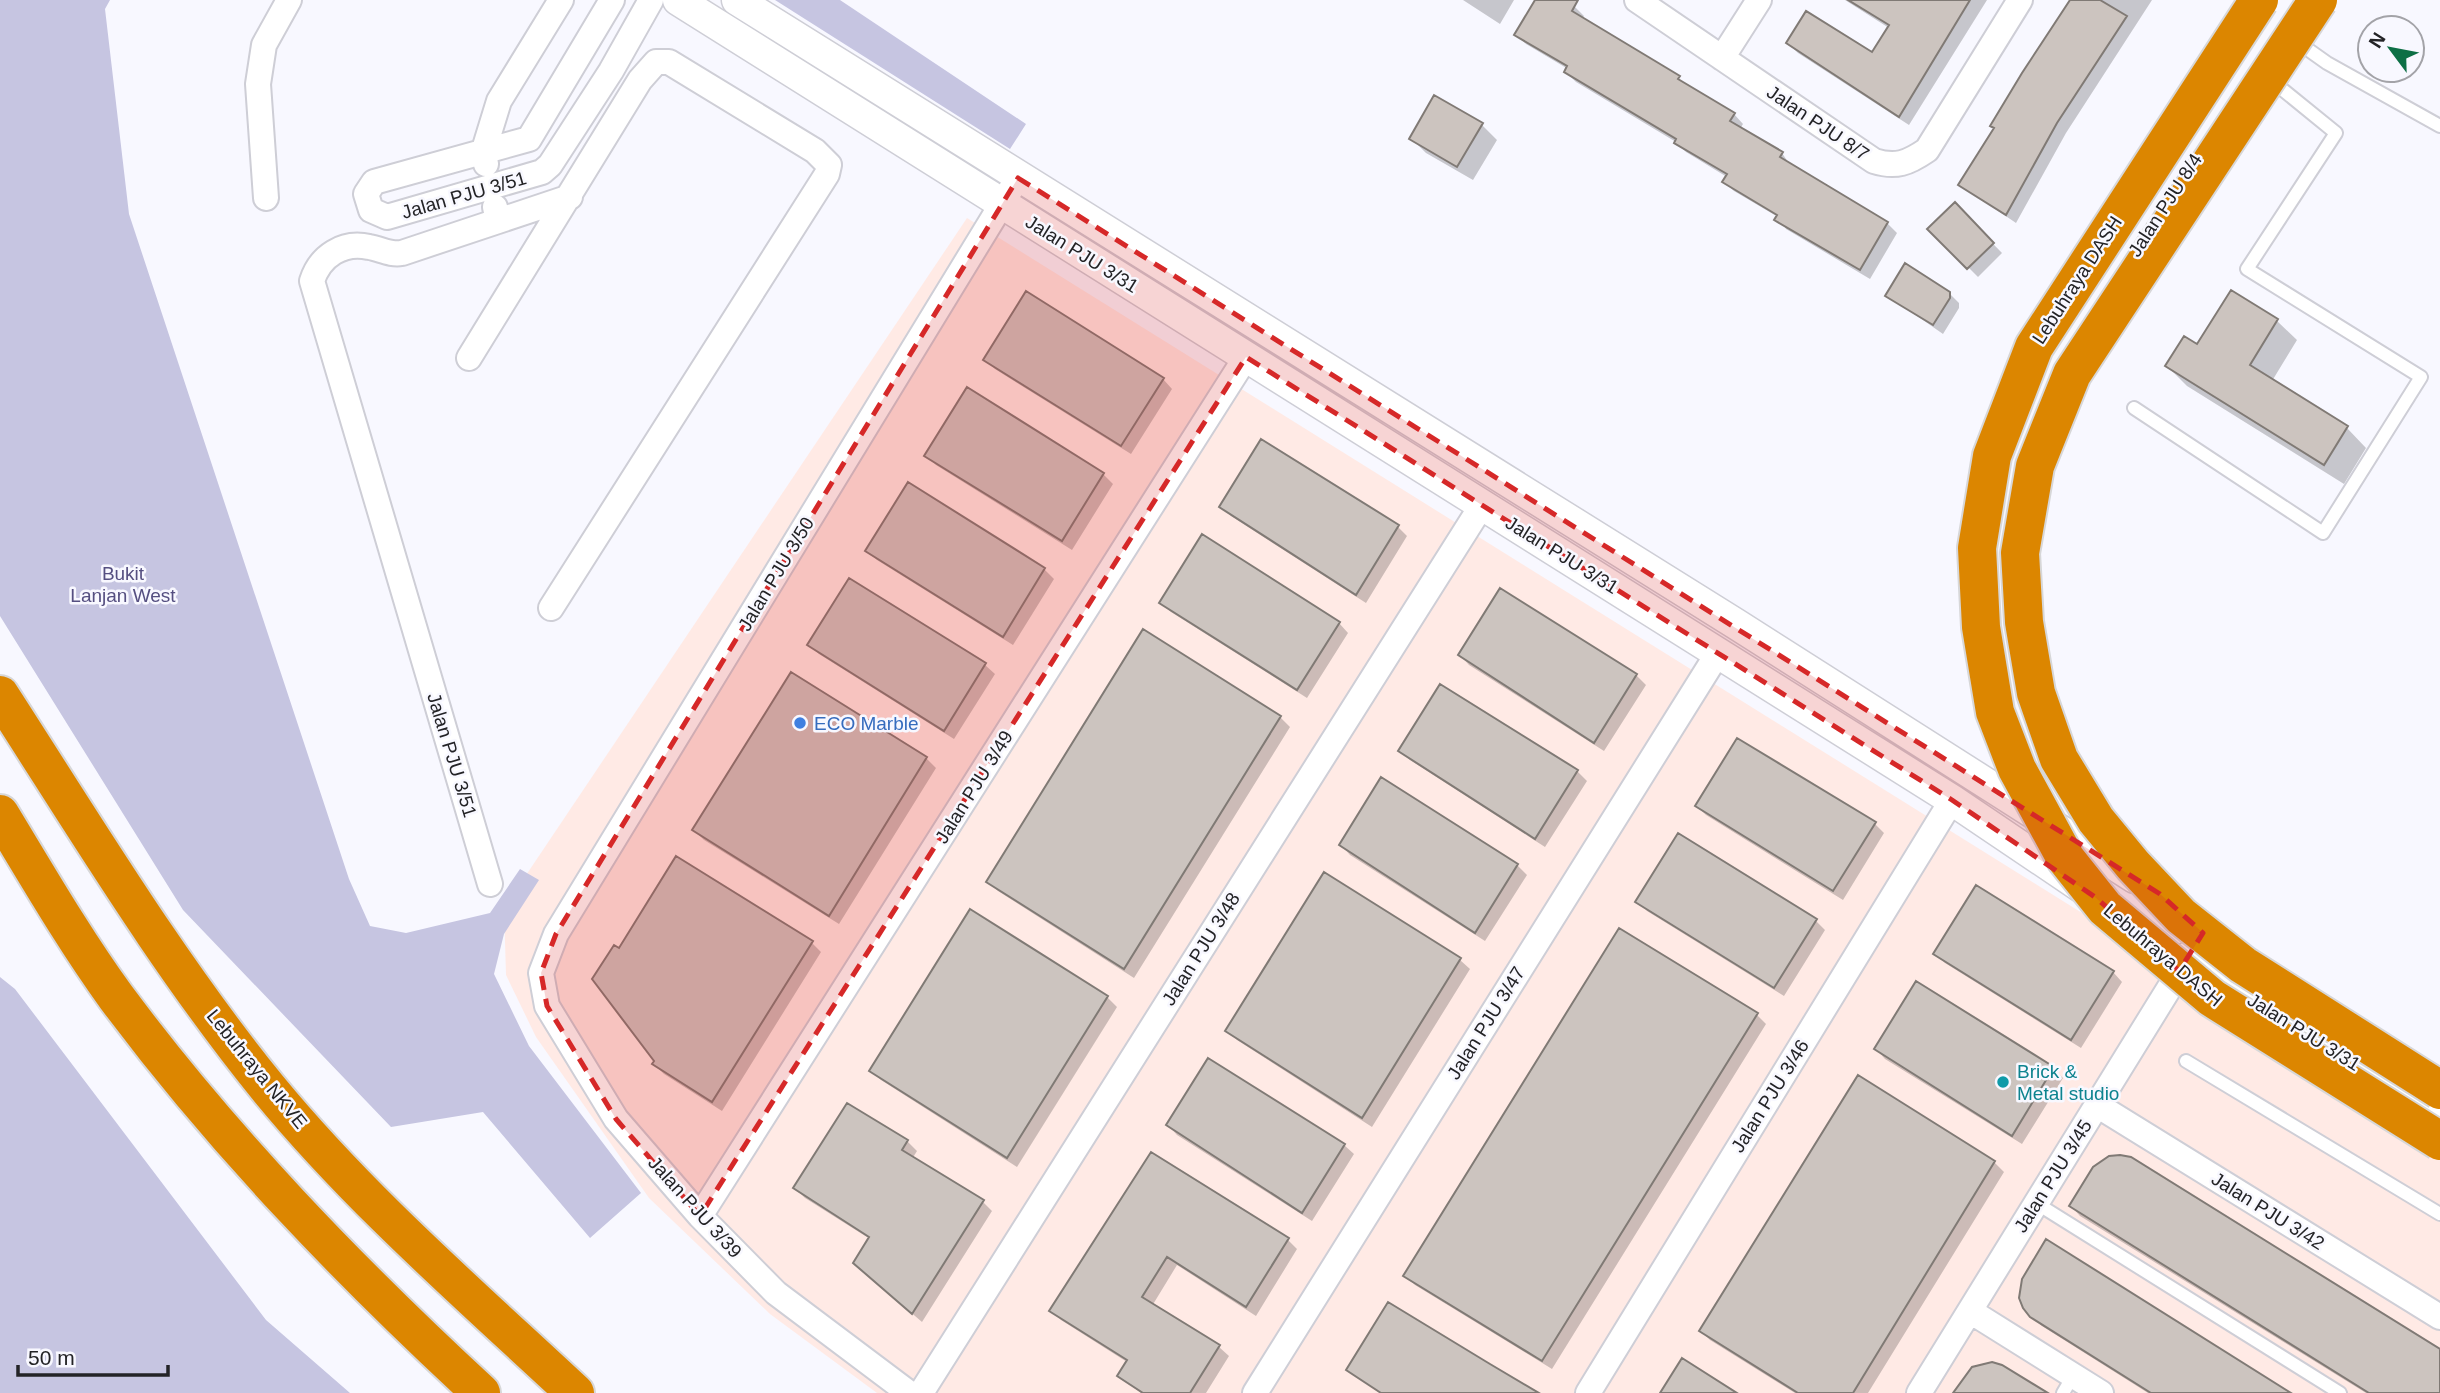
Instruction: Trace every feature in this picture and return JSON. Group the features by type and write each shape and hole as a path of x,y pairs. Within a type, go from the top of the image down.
{"highway":[{"path":"2318,0 2072,374 2035,466 2020,553 2024,622 2036,693 2059,760 2096,820 2133,865 2181,916 2243,965 2440,1090"},
{"name":"Lebuhraya DASH","path":"2269,15 2034,347 1992,456 1977,548 1983,639 1995,712 2017,769 2066,859 2105,908 2212,998 2440,1141"},
{"name":"Lebuhraya NKVE","path":"0,695 176,968 269,1089 375,1205 575,1393"},
{"path":"0,814 116,996 211,1115 319,1238 481,1393"}],"street":[{"path":"266,198 258,84 264,45 289,0"},
{"path":"561,0 499,101 484,153 498,221 569,197"},
{"name":"Jalan PJU 3/51","path":"612,0 529,139 374,182 366,194 371,211 387,217 542,172 550,165 611,71 651,0"},
{"name":"Jalan PJU 3/31","path":"678,0 1952,800 2187,959 2440,1118"},
{"name":"Jalan PJU 3/31","path":"737,0 1018,178 1726,617 2440,1071"},
{"name":"Jalan PJU 8/7","path":"1637,0 1874,161 1897,166 1927,150 2020,0"},
{"path":"1723,58 1759,0"},
{"name":"Jalan PJU 8/4","path":"2043,416 2125,265 2255,67 2269,15 2299,0"},
{"path":"469,358 640,80 656,62 669,62 815,151 828,165 827,173 551,608"},
{"name":"Jalan PJU 3/50","path":"541,973 556,934 1018,178"},
{"name":"Jalan PJU 3/51","path":"491,884 312,281 320,264 344,247 368,246 394,254 402,253 498,221"},
{"name":"Jalan PJU 3/49","path":"700,1216 1246,357"},
{"name":"Jalan PJU 3/48","path":"921,1393 1482,505"},
{"name":"Jalan PJU 3/47","path":"1255,1393 1718,653"},
{"name":"Jalan PJU 3/46","path":"1588,1393 1952,800"},
{"name":"Jalan PJU 3/45","path":"1919,1393 2208,924"},
{"name":"Jalan PJU 3/39","path":"541,973 547,1006 616,1119 700,1216 776,1293 909,1393"},
{"name":"Jalan PJU 3/42","path":"2097,1105 2440,1317"},
{"path":"1970,1311 2068,1385 2101,1393"}],"lane":[{"path":"2269,15 2327,63 2440,126"},
{"path":"2134,408 2323,533 2421,377 2247,269 2336,133 2255,67"},
{"path":"2186,1061 2440,1214"},
{"path":"2036,1203 2340,1393"}],"highlighted area":[{"path":"1018,178 2160,894 2203,933 2179,971 2095,897 1952,800 1246,357 700,1216 616,1119 547,1006 541,973 556,934"}],"shaded area":[{"path":"967,218 2440,1136 2440,1393 877,1393 770,1314 649,1198 536,1037 506,975 504,908"}],"green space":[{"name":"Bukit Lanjan West","path":"0,0 110,0 105,9 129,214 349,879 370,926 406,933 490,913 520,869 539,880 504,934 494,974 529,1046 641,1193 590,1238 483,1112 391,1127 183,910 0,616"},
{"path":"775,0 840,0 1026,124 1010,149"},
{"path":"0,977 15,989 266,1320 350,1393 0,1393"}],"building":[{"path":"1535,0 1578,0 1572,11 1680,76 1678,79 1735,113 1730,121 1783,152 1780,157 1888,222 1860,270 1774,220 1777,215 1722,182 1727,174 1674,143 1676,139 1564,72 1567,66 1514,35"},
{"path":"1848,0 1970,0 1899,117 1786,43 1806,11 1872,52 1889,25"},
{"path":"2070,0 2100,0 2127,16 2057,123 2006,215 1958,185 1994,128 1990,126 2022,73"},
{"path":"1434,95 1483,123 1457,167 1409,139"},
{"path":"1955,202 1994,243 1967,269 1927,229"},
{"path":"1905,263 1950,292 1950,298 1933,325 1885,296"},
{"path":"2231,290 2278,319 2250,365 2348,426 2324,465 2165,366 2184,336 2197,344"},
{"path":"1026,291 1164,378 1121,446 983,360"},
{"path":"967,387 1104,473 1062,541 924,456"},
{"path":"1261,439 1399,525 1356,595 1219,507"},
{"path":"908,482 1045,568 1003,637 865,551"},
{"path":"1202,534 1340,622 1297,690 1159,603"},
{"path":"849,578 986,663 944,731 807,645"},
{"path":"1500,588 1637,674 1594,743 1458,655"},
{"path":"1143,629 1281,716 1124,969 986,882"},
{"path":"791,672 927,757 829,916 692,830"},
{"path":"1440,684 1578,770 1535,839 1398,751"},
{"path":"1737,738 1876,822 1833,891 1695,806"},
{"path":"1381,777 1518,864 1475,933 1339,845"},
{"path":"1678,833 1817,919 1774,988 1635,902"},
{"path":"676,856 813,941 712,1102 652,1064 654,1061 592,979 614,945 619,948"},
{"path":"1324,872 1461,958 1362,1118 1225,1031"},
{"path":"1976,885 2114,971 2071,1040 1933,954"},
{"path":"970,909 1108,996 1007,1158 869,1071"},
{"path":"1619,928 1758,1013 1542,1361 1403,1276"},
{"path":"1916,981 2054,1067 2012,1136 1874,1049"},
{"path":"1208,1058 1345,1144 1302,1213 1166,1125"},
{"path":"1858,1075 1995,1161 1853,1393 1798,1393 1699,1331"},
{"path":"847,1103 908,1140 902,1150 984,1200 912,1314 853,1263 869,1237 793,1188"},
{"path":"1151,1152 1289,1238 1246,1307 1167,1257 1142,1297 1220,1345 1190,1393 1143,1393 1117,1376 1127,1360 1049,1311"},
{"path":"2109,1156 2131,1157 2440,1349 2440,1393 2369,1393 2069,1206 2093,1167"},
{"path":"2046,1239 2291,1393 2151,1393 2030,1317 2019,1298 2022,1279"},
{"path":"1388,1302 1539,1393 1381,1393 1346,1370"},
{"path":"1682,1358 1737,1393 1660,1393"},
{"path":"1992,1362 2002,1365 2048,1393 1953,1393 1972,1367"}],"place":[{"name":"ECO Marble","path":"800,723"},
{"name":"Brick & Metal studio","path":"2003,1082"}]}
